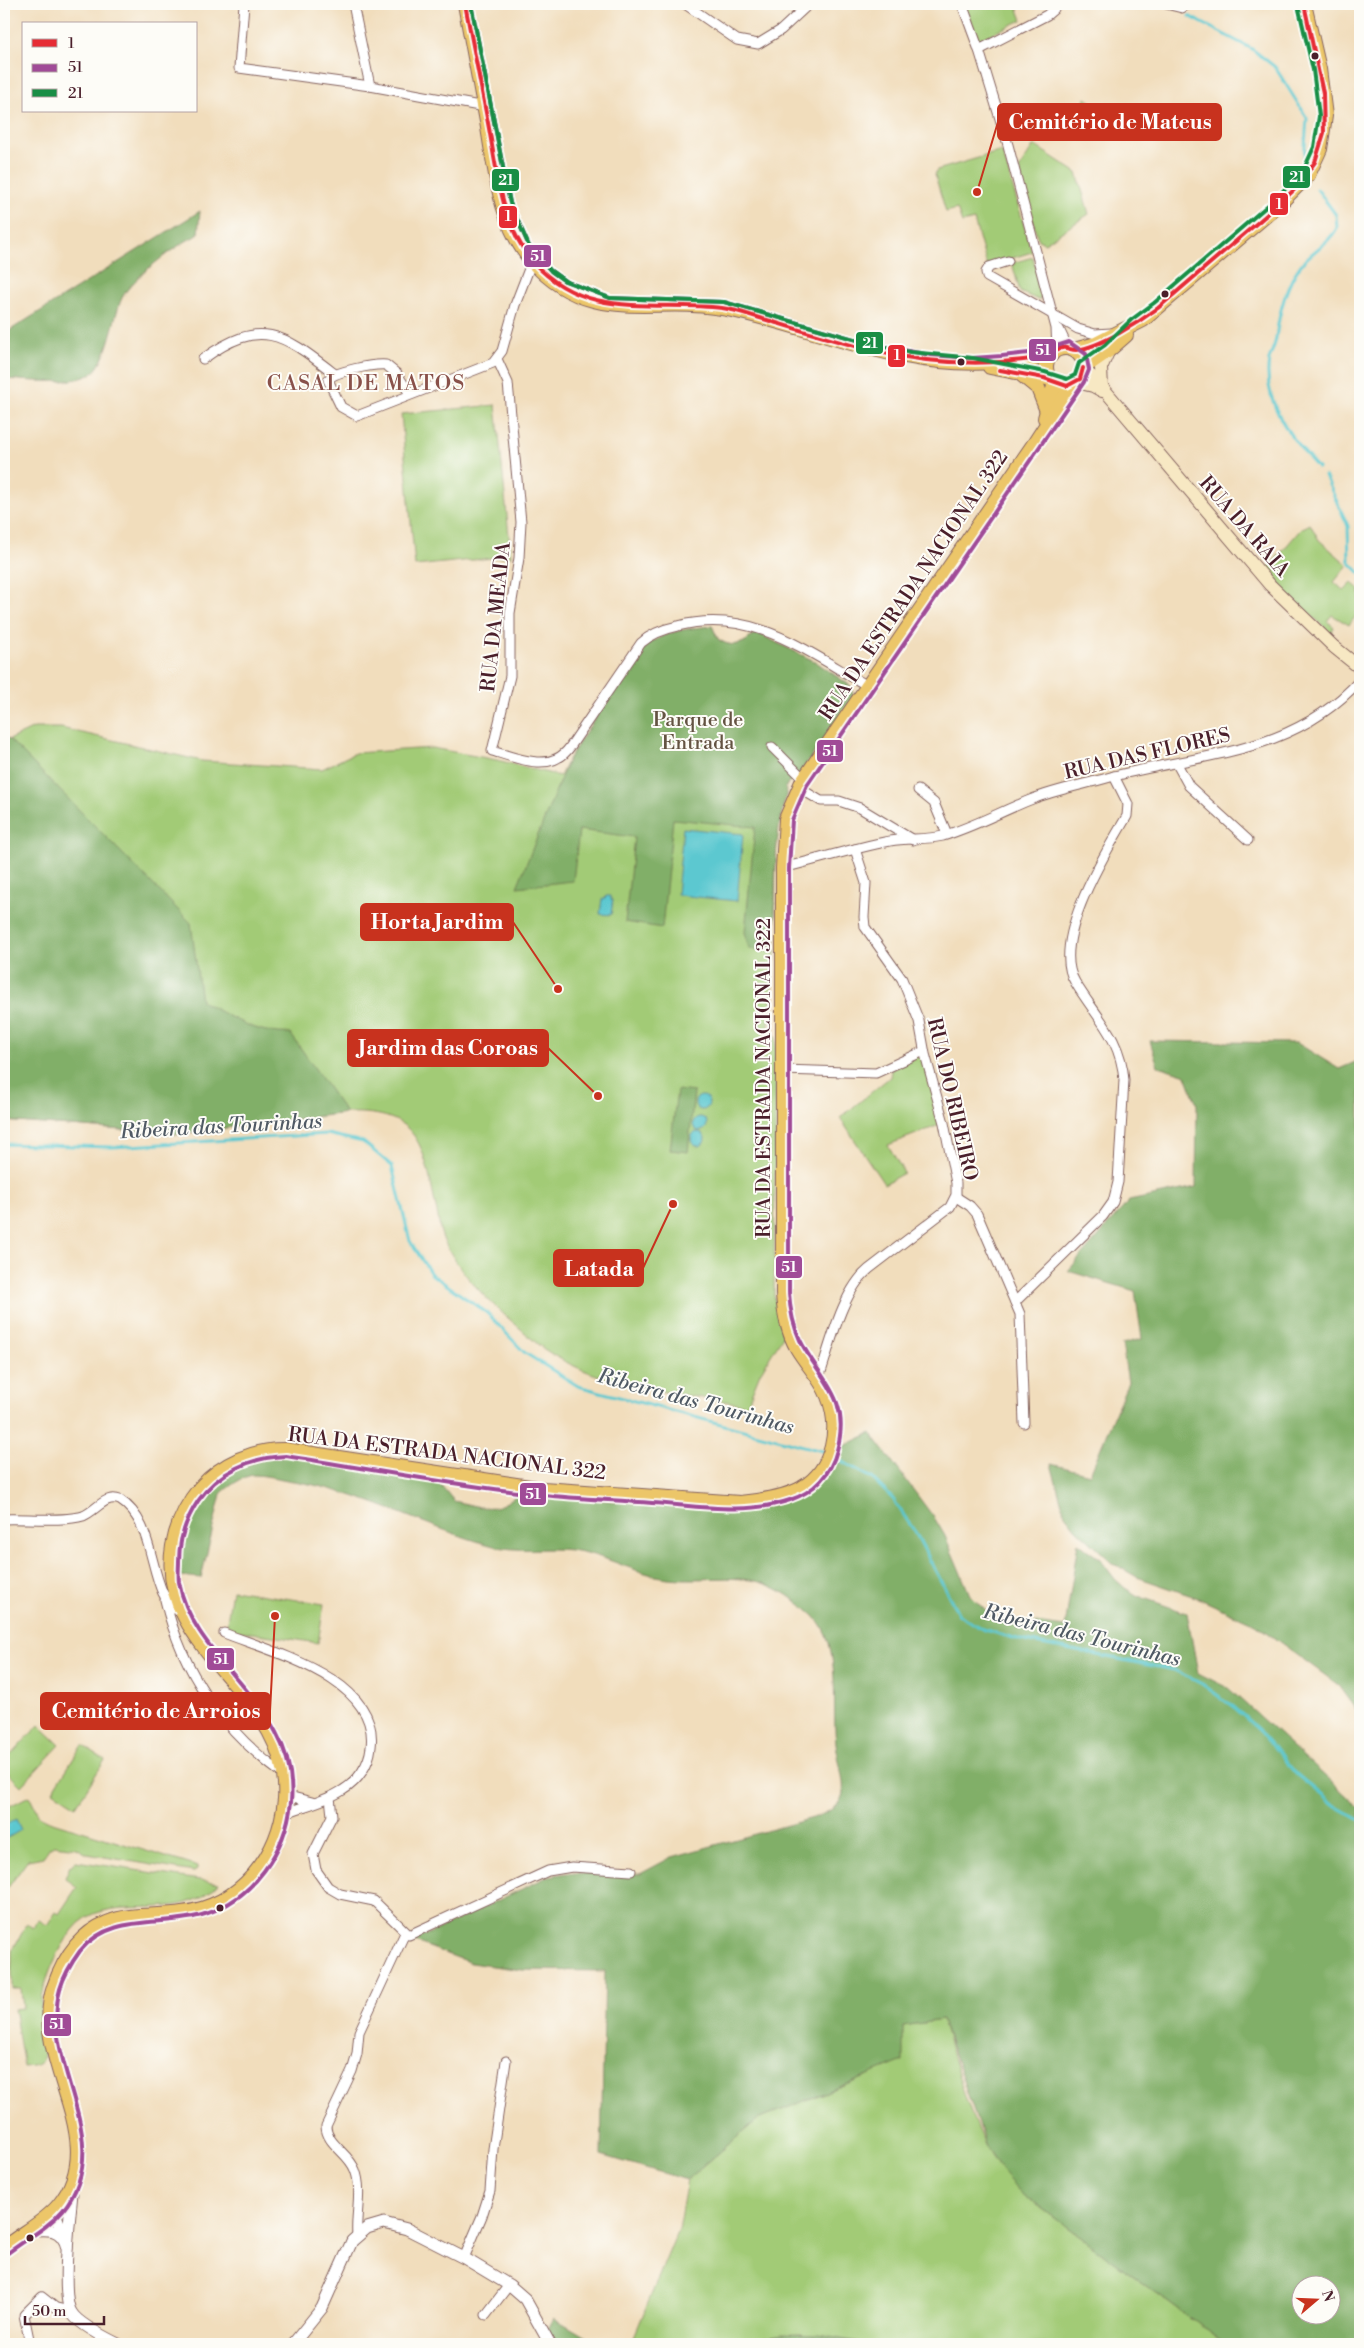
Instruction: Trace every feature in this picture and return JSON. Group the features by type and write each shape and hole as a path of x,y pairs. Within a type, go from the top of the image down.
{"main road":[{"path":"465,4 504,206 514,233 532,261 562,286 576,293 609,304 723,308 874,351 909,358 972,364 1053,381 1061,385 1074,383 1096,387 1112,399"},
{"path":"1034,444 1083,368 1109,350 1135,325 1278,205 1296,188 1315,162 1324,133 1323,93 1304,4"},
{"path":"972,364 1032,359 1096,344 1135,325"},
{"path":"1102,387 1101,368 1109,350"},
{"path":"1063,351 1081,358 1083,368"},
{"path":"1034,444 1048,412 1053,381 1047,363 1063,351"},
{"name":"RUA DA RAIA","path":"1083,368 1102,387 1270,586 1334,647 1360,668"},
{"path":"1020,374 1038,388 1048,412"},
{"name":"RUA DA ESTRADA NACIONAL 322","path":"4,2248 54,2210 73,2182 78,2162 78,2139 51,2036 48,2015 52,1992 66,1960 79,1942 106,1923 123,1918 189,1912 207,1907 232,1894 251,1878 266,1860 277,1838 283,1814 285,1795 284,1775 278,1750 266,1724 191,1630 181,1613 174,1590 171,1570 174,1541 181,1519 191,1500 211,1477 228,1465 256,1454 273,1450 299,1451 543,1489 732,1502 763,1500 796,1491 815,1477 830,1452 834,1415 829,1397 819,1378 793,1340 783,1300 783,868 786,819 801,784 1034,444"}],"street":[{"path":"244,4 239,68 370,86 484,106"},
{"path":"353,4 370,86"},
{"path":"685,4 737,40 758,44 780,30 810,4"},
{"path":"962,4 979,50 1008,145 1063,351"},
{"path":"979,50 1047,15 1054,9 1054,4"},
{"path":"1166,4 1182,8 1188,4"},
{"path":"410,394 397,374 386,365 335,374 328,378 329,386 341,407 354,415 366,414 410,394 490,364 497,359 532,261"},
{"path":"1008,261 989,267 986,272 987,277 1078,329 1095,334 1110,333 1135,325"},
{"path":"203,359 240,338 263,335 292,342 335,374"},
{"name":"RUA DA MEADA","path":"497,359 508,386 521,522 519,558 510,613 510,676 492,751 538,762 559,759 570,747 641,643 654,633 689,623 725,620 757,627 796,646 868,686"},
{"name":"RUA DAS FLORES","path":"783,868 895,840 913,840 947,834 989,820 1038,797 1153,766 1178,764 1229,753 1287,732 1339,700 1360,680"},
{"path":"772,747 801,784 819,800 840,801 862,809 913,840"},
{"path":"1178,764 1190,786 1248,840"},
{"path":"1015,1302 1104,1216 1116,1196 1124,1080 1122,1066 1108,1030 1076,984 1068,962 1075,923 1089,882 1127,816 1128,804 1114,776"},
{"path":"918,790 934,803 947,834"},
{"name":"RUA DO RIBEIRO","path":"819,1378 843,1310 858,1280 869,1269 944,1211 956,1197 956,1183 945,1127 924,1051 919,1021 907,988 865,925 866,883 856,849"},
{"path":"783,1070 876,1073 924,1051"},
{"path":"956,1197 970,1206 977,1214 1015,1302 1022,1323 1024,1423"},
{"path":"4,1518 75,1518 88,1514 108,1499 120,1500 134,1512 141,1523 178,1644 197,1682 239,1735 284,1775"},
{"path":"162,1590 171,1605 181,1613"},
{"path":"224,1633 317,1671 342,1687 361,1704 372,1735 369,1759 362,1773 352,1784 330,1797 283,1814"},
{"path":"285,1795 312,1802"},
{"path":"330,1797 332,1816 314,1854 319,1876 326,1885 336,1892 377,1903 405,1934 415,1934 552,1869 572,1866 631,1871"},
{"path":"357,2236 357,2175 349,2159 328,2136 326,2126 352,2072 360,2032 405,1934"},
{"path":"464,2258 482,2216 490,2191 493,2149 506,2060"},
{"path":"73,2182 67,2249 66,2295 70,2311 77,2319 116,2344"},
{"path":"54,2210 64,2214 70,2230"},
{"path":"54,2210 67,2249"},
{"path":"293,2344 322,2308 348,2247 357,2236 373,2225 389,2223 464,2258 509,2285 525,2299 550,2344"},
{"path":"27,2232 54,2230 61,2234 67,2249"},
{"path":"486,2315 509,2285"},
{"path":"30,2344 24,2315 42,2297 56,2308 70,2311"}],"green space":[{"path":"964,4 1016,4 1022,20 978,40"},
{"path":"1086,98 1105,111 1100,118 1081,106"},
{"path":"1034,145 1077,173 1089,214 1045,243 1040,241 1037,236 1019,169"},
{"path":"1002,151 1032,252 987,266 974,220 962,223 957,209 946,212 935,175 937,170"},
{"path":"200,211 198,235 189,239 156,262 127,290 119,306 102,360 91,374 82,378 60,381 4,379 4,334"},
{"path":"1033,257 1042,293 1042,298 1038,300 1020,292 1012,263"},
{"path":"496,405 511,556 415,566 401,414"},
{"path":"1310,524 1319,540 1348,565 1334,582 1344,591 1352,583 1360,590 1360,611 1349,625 1332,615 1327,621 1334,627 1331,633 1285,592 1265,571 1301,529"},
{"path":"712,626 718,639 733,645 743,643 755,632 816,662 852,687 850,701 794,782 789,781 785,788 787,793 779,819 776,849 775,958 768,1036 776,1036 774,1295 783,1336 760,1373 747,1405 668,1393 616,1381 591,1373 567,1362 540,1346 484,1296 458,1265 442,1237 422,1150 414,1136 404,1125 390,1118 371,1114 346,1113 177,1134 4,1121 4,742 34,728 61,728 202,761 322,769 355,753 432,748 497,760 560,776 569,758 635,658 650,642"},
{"name":"Parque de Entrada","path":"712,626 718,639 733,645 743,643 755,632 816,662 852,687 853,696 850,701 794,782 789,781 785,788 787,793 776,851 775,951 749,949 745,932 755,827 673,819 662,928 625,922 634,837 579,830 573,881 517,887 569,758 635,658 643,649 660,637 670,633"},
{"path":"8,738 191,923 201,1001 255,1028 278,1033 290,1033 346,1113 177,1134 4,1121 4,742"},
{"path":"1150,1041 1297,1043 1339,1069 1360,1060 1360,1712 1356,1710 1337,1684 1255,1624 1198,1598 1137,1577 1114,1564 1076,1529 1065,1515 1051,1464 1090,1474 1128,1382 1122,1344 1142,1339 1135,1291 1068,1271 1129,1201 1196,1187 1197,1105 1186,1075 1158,1066"},
{"path":"922,1054 942,1124 888,1145 904,1173 884,1184 840,1118 890,1077 891,1070"},
{"path":"677,1090 694,1092 688,1152 670,1150"},
{"path":"871,1433 935,1519 945,1536 970,1595 992,1617 1065,1627 1078,1543 1100,1559 1115,1579 1125,1588 1138,1596 1187,1613 1198,1673 1228,1688 1360,1808 1360,2344 1226,2344 1021,2193 1002,2172 986,2147 942,2020 903,2026 903,2061 757,2120 687,2180 601,2155 605,1971 522,1970 471,1963 413,1941 549,1876 567,1873 640,1874 672,1857 813,1818 835,1806 841,1800 843,1784 835,1734 834,1679 829,1643 823,1628 813,1615 792,1598 776,1588 750,1580 668,1578 645,1573 582,1552 561,1549 510,1549 490,1545 339,1492 314,1485 257,1475 241,1480 221,1494 201,1578 179,1576 181,1542 188,1520 196,1505 207,1491 234,1471 267,1459 285,1456 436,1479 454,1501 481,1507 496,1507 519,1492 634,1503 732,1507 770,1506 795,1499 805,1493 838,1449"},
{"path":"232,1590 324,1604 318,1643 226,1629"},
{"path":"39,1725 60,1745 21,1786 4,1769 4,1762"},
{"path":"82,1745 105,1760 76,1806 53,1791"},
{"path":"29,1796 39,1816 49,1821 192,1865 197,1867 197,1870 194,1872 87,1854 77,1848 55,1845 50,1847 43,1857 28,1860 4,1893 4,1809"},
{"path":"76,1861 219,1883 203,1896 184,1904 103,1911 86,1918 72,1931 55,1959 44,1991 41,2012 45,2052 42,2061 33,2066 24,2067 14,2009 23,2008 21,1989 12,1989 12,1951 27,1924 33,1928 39,1920 47,1925 56,1912 59,1914 77,1887 65,1878 70,1866"},
{"path":"942,2020 967,2101 979,2132 993,2159 1021,2193 1226,2344 869,2344 800,2334 766,2337 751,2344 631,2344 678,2230 687,2180 757,2120 902,2061 902,2026"},
{"path":"554,2318 598,2344 556,2344 548,2329"},
{"path":"782,2334 819,2335 869,2344 751,2344 766,2337"}],"water":[{"path":"683,828 743,834 737,901 677,895"},
{"path":"606,896 611,896 611,900 613,900 611,915 600,914 602,899 605,899"},
{"path":"699,1096 705,1096 709,1103 705,1110 699,1110 695,1106 695,1100"},
{"path":"697,1117 703,1117 707,1124 703,1131 697,1131 693,1127 693,1121"},
{"path":"695,1132 701,1132 705,1139 701,1146 695,1146 691,1142 691,1136"},
{"path":"16,1819 21,1830 4,1840 4,1826"}],"waterway":[{"path":"1189,16 1252,49 1275,67 1307,118 1304,160"},
{"path":"1317,189 1336,215 1337,228 1334,234 1304,261 1290,283 1281,310 1269,360 1268,376 1274,405 1281,419 1298,445 1318,468"},
{"path":"1325,476 1348,526 1349,562 1360,573"},
{"name":"Ribeira das Tourinhas","path":"4,1144 112,1147 327,1134 363,1142 392,1166 410,1241 431,1274 487,1313 525,1353 578,1386 826,1452"},
{"name":"Ribeira das Tourinhas","path":"834,1457 872,1478 893,1499 915,1532 959,1615 982,1629 1021,1640 1174,1670 1202,1684 1235,1708 1265,1736 1296,1774 1335,1806 1360,1820"}],"transit line":[{"name":"1","path":"465,4 498,178 507,215 523,248 534,263 555,281 576,293 599,301 647,306 722,308 874,351 933,361 972,363 1032,359 1062,348 1076,350 1086,348 1118,334 1158,308 1296,188 1315,162 1324,133 1323,93 1304,4"},
{"name":"51","path":"8,2253 44,2228 57,2216 63,2210 78,2183 83,2156 81,2129 59,2045 56,2017 60,1989 74,1960 80,1951 93,1939 107,1931 138,1923 189,1918 205,1914 222,1907 238,1897 264,1871 274,1855 288,1820 291,1802 289,1768 279,1739 263,1712 204,1637 188,1611 179,1582 179,1553 184,1530 198,1501 215,1482 225,1474 248,1463 260,1459 286,1456 446,1482 543,1495 739,1508 773,1505 799,1497 814,1487 826,1474 837,1450 840,1416 831,1390 800,1340 792,1317 789,1293 789,868 792,820 807,785 1084,382 1089,370 1086,354 1069,342 1038,352 1002,356 972,358 931,355 875,345 724,302 610,298 565,281 551,271 529,246 510,203 471,4"},
{"name":"21","path":"471,4 510,203 529,246 551,271 565,281 610,298 724,302 875,345 910,352 973,358 1045,372 1067,379 1075,375 1079,363 1105,345 1131,320 1154,303 1274,200 1303,171 1314,147 1319,116 1313,70 1298,5"},
{"name":"1","path":"1000,370 1044,378 1067,386 1080,379 1083,368"}],"place":[{"name":"Cemitério de Mateus","path":"977,192"},
{"name":"Horta Jardim","path":"558,989"},
{"name":"Jardim das Coroas","path":"598,1096"},
{"name":"Latada","path":"673,1204"},
{"name":"Cemitério de Arroios","path":"275,1616"}],"district":[{"name":"CASAL DE MATOS","path":"366,383"}]}
